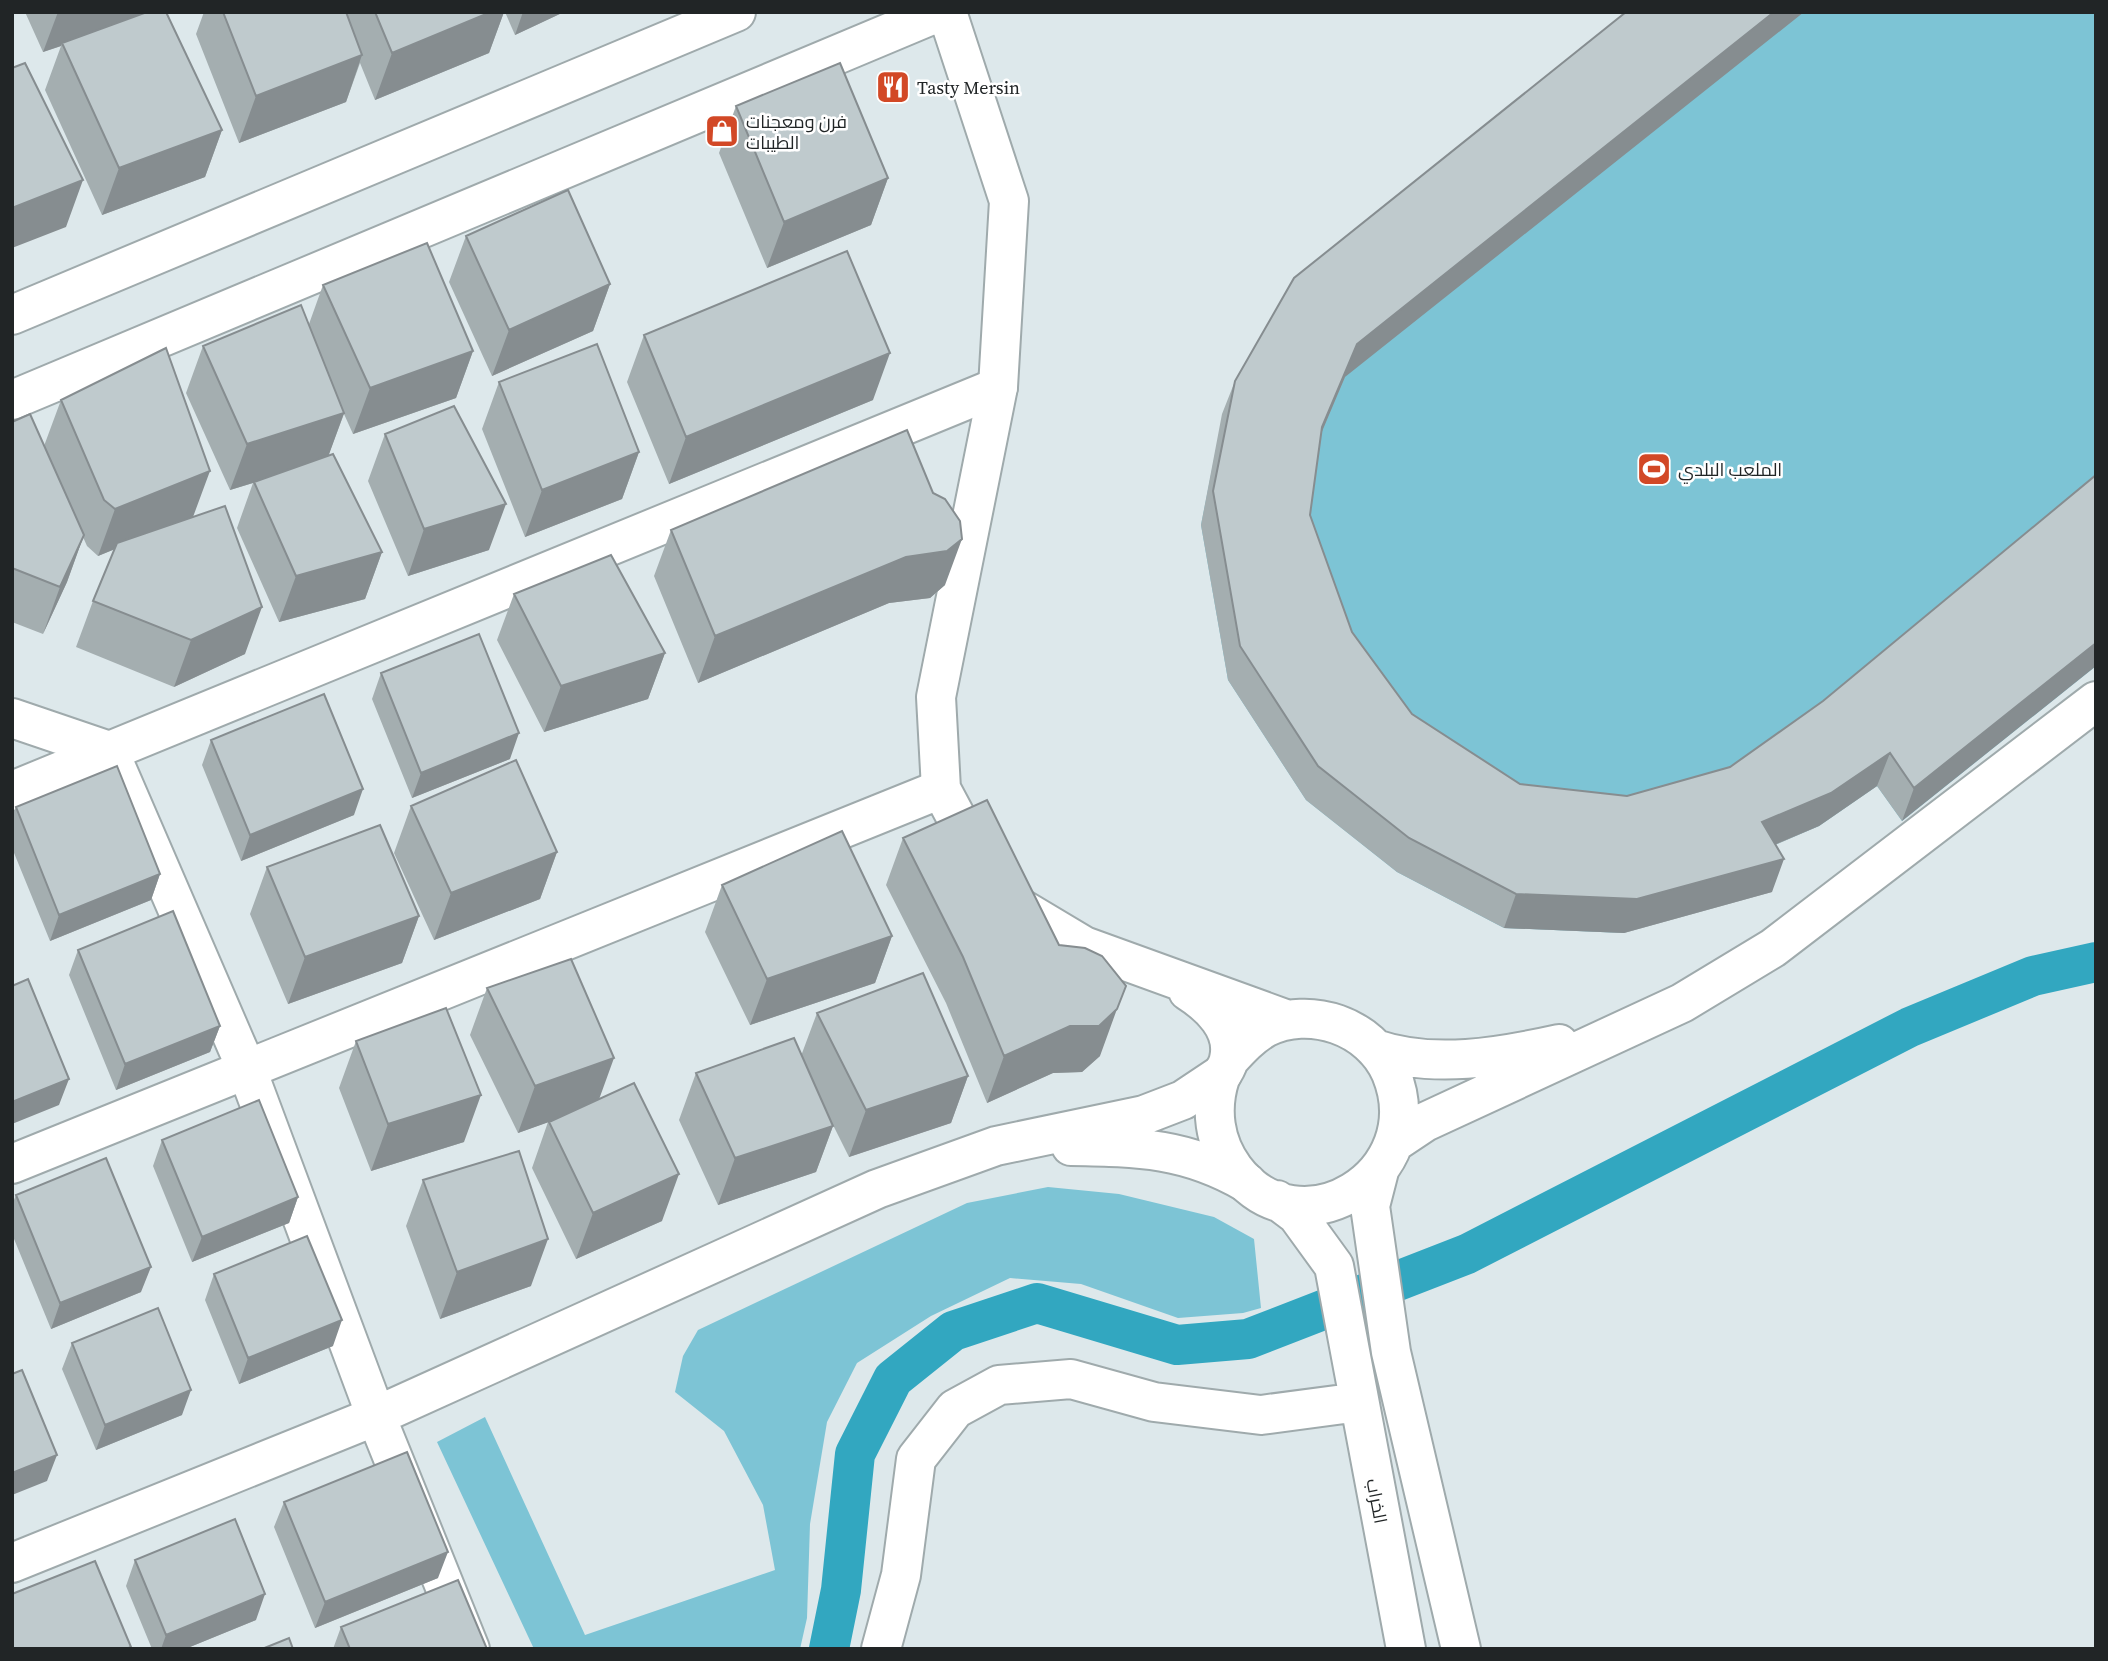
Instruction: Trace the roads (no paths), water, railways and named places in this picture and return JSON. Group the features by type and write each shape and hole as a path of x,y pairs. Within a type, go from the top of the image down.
{"main road":[{"path":"12,315 736,12"},
{"path":"12,400 939,12"},
{"path":"947,12 1009,201 998,387 936,697 941,789 997,894 1084,946 1174,981 1289,1020"},
{"path":"12,791 998,387"},
{"path":"996,1146 1123,1146 1178,1153 1215,1164 1262,1192 1295,1205 1333,1201 1350,1195 1425,1122 1682,1003 1773,948 2096,701"},
{"path":"12,718 109,751 247,1070 376,1416 470,1649"},
{"path":"12,1164 941,789"},
{"path":"1174,981 1203,1000 1224,1025 1229,1041 1214,1108 1219,1142 1235,1171 1262,1192"},
{"path":"12,1563 376,1416 877,1189 996,1146 1144,1115 1183,1100 1225,1067 1245,1042 1266,1028 1289,1020 1312,1018 1335,1023 1357,1033 1375,1049 1396,1086 1400,1104 1387,1157 1370,1206 1375,1256 1391,1352 1461,1649"},
{"path":"1375,1049 1399,1057 1427,1060 1513,1054 1619,1031"},
{"name":"الخراب","path":"1262,1192 1297,1215 1334,1266 1406,1649"},
{"path":"881,1649 901,1575 916,1459 955,1409 999,1385 1071,1379 1154,1402 1261,1415 1359,1402"}],"waterway":[{"path":"829,1649 841,1590 855,1454 893,1379 953,1331 1037,1303 1177,1345 1248,1339 1467,1254 1910,1027 2033,976 2096,962"}],"place":[{"name":"Tasty Mersin","path":"893,87"},
{"name":"فرن ومعجنات الطيبات","path":"722,131"},
{"name":"الملعب البلدي","path":"1654,469"}]}
